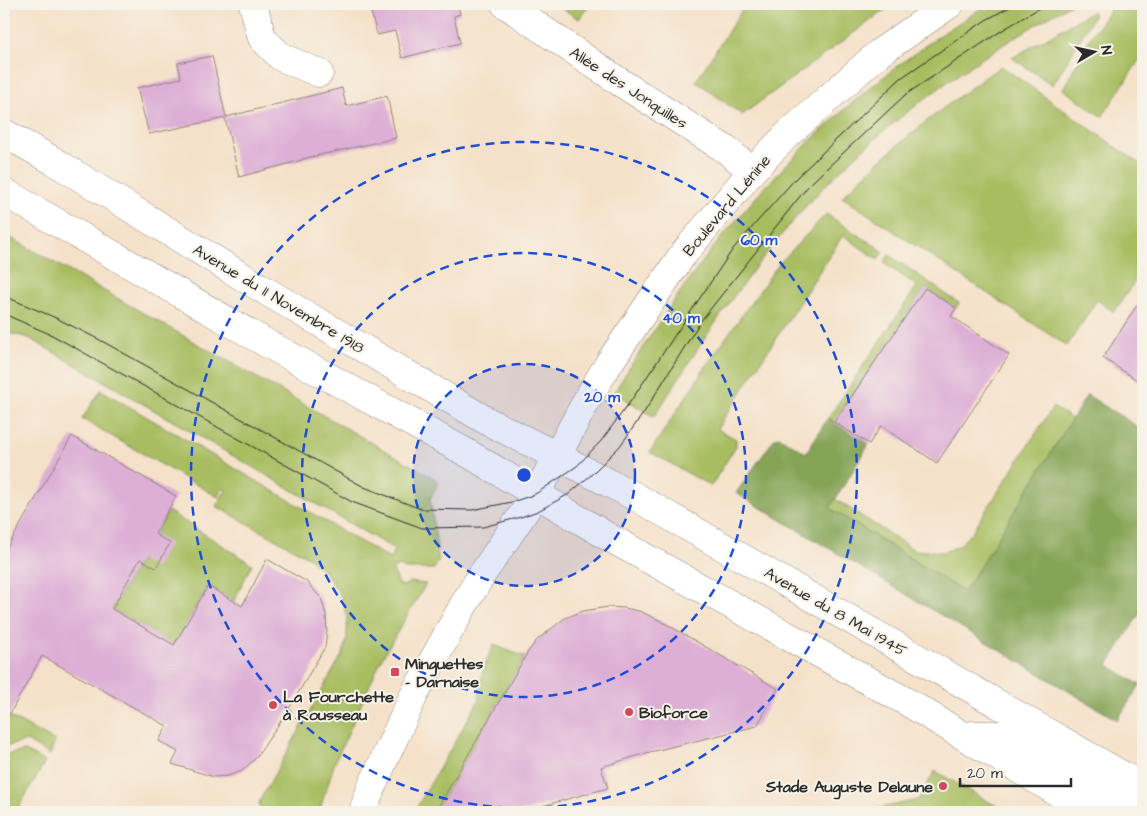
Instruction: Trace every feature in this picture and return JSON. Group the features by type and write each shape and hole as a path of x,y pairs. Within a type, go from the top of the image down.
{"street":[{"path":"253,4 262,38 281,57 319,73"},
{"name":"Allée des Jonquilles","path":"505,4 623,84 728,151 752,171"},
{"name":"Boulevard Lénine","path":"363,812 371,788 414,695 481,576 537,493 590,394 621,344 681,257 752,171 787,135 879,53 950,4"},
{"name":"Avenue du 11 Novembre 1918","path":"4,133 486,421 558,456"},
{"path":"4,192 268,344 436,435 612,539 907,702 1090,812"},
{"name":"Avenue du 8 Mai 1945","path":"558,456 653,506 1143,787"},
{"path":"961,735 998,735 1132,806"},
{"path":"1112,769 1132,806"}],"green space":[{"path":"555,4 590,4 579,19"},
{"path":"746,4 893,4 742,115 696,81"},
{"path":"989,4 1071,4 956,76 919,103 849,162 817,194 751,273 701,344 654,417 614,392 697,269 760,193 794,157 867,90 906,59"},
{"path":"1114,4 1143,4 1143,54 1102,117 1063,89 1089,40"},
{"path":"1093,11 1093,17 1053,85 1012,58"},
{"path":"1001,66 1143,166 1143,269 1114,312 1097,300 1067,346 842,197 919,128"},
{"path":"826,214 883,251 878,260 843,235 717,429 736,439 736,446 711,486 650,452 708,363 778,265"},
{"path":"4,234 439,481 430,499 439,560 434,569 404,569 400,566 393,570 400,586 406,585 409,582 426,584 382,658 335,762 319,812 264,812 259,806 260,800 343,653 347,638 347,617 341,596 325,572 308,557 216,506 226,490 222,488 218,497 82,419 101,390 390,559 394,549 29,338 9,333 9,350 4,355"},
{"path":"889,255 959,303 956,308 925,288 834,422 828,418 917,286 884,263"},
{"path":"1087,395 1143,430 1143,608 1108,665 1140,685 1117,720 736,493 775,438 780,437 806,453 828,418 869,444 830,508 964,592"},
{"path":"1053,407 1072,419 964,592 830,508 835,499 914,550 945,552 960,545 972,532"},
{"path":"168,511 252,564 234,601 208,586 174,645 112,609"},
{"path":"494,645 525,657 435,812 414,812 479,700 483,672"},
{"path":"8,716 55,741 50,755 27,741 4,747 4,723"},
{"path":"25,751 45,762 16,812 4,812 4,755"},
{"name":"Stade Auguste Delaune","path":"935,771 1007,812 861,812 918,800"}],"building":[{"path":"369,4 458,4 460,14 454,16 460,43 402,58 395,31 377,35"},
{"path":"212,56 226,117 342,88 346,106 387,96 396,138 302,159 239,177 225,118 149,134 137,88 181,78 178,63"},
{"path":"925,288 956,308 951,316 1009,355 937,463 881,426 869,444 834,422"},
{"path":"1143,296 1143,384 1103,358"},
{"path":"72,436 176,496 155,534 170,543 156,568 140,559 112,609 174,645 208,586 242,606 267,559 307,582 321,598 326,615 327,632 325,647 287,712 256,758 242,771 228,776 214,777 172,764 178,752 159,741 167,726 42,656 4,724 4,553"},
{"name":"Bioforce","path":"608,607 639,611 661,621 778,689 757,726 650,752 601,767 608,788 520,812 435,812 528,652 537,640 565,618 583,611"}],"tram line":[{"path":"4,296 56,318 100,340 364,487 421,509 472,510 512,502 537,493 577,466 601,441 630,402 733,249 796,178 901,78 986,20 1015,4"},
{"path":"4,314 52,335 352,502 422,528 483,527 521,517 538,511 569,494 620,446 645,411 700,322 809,185 905,95 1001,31 1046,4"}],"place":[{"name":"Minguettes - Darnaise","path":"395,672"},
{"name":"La Fourchette à Rousseau","path":"273,705"},
{"name":"Bioforce","path":"629,712"},
{"name":"Stade Auguste Delaune","path":"943,786"}]}
